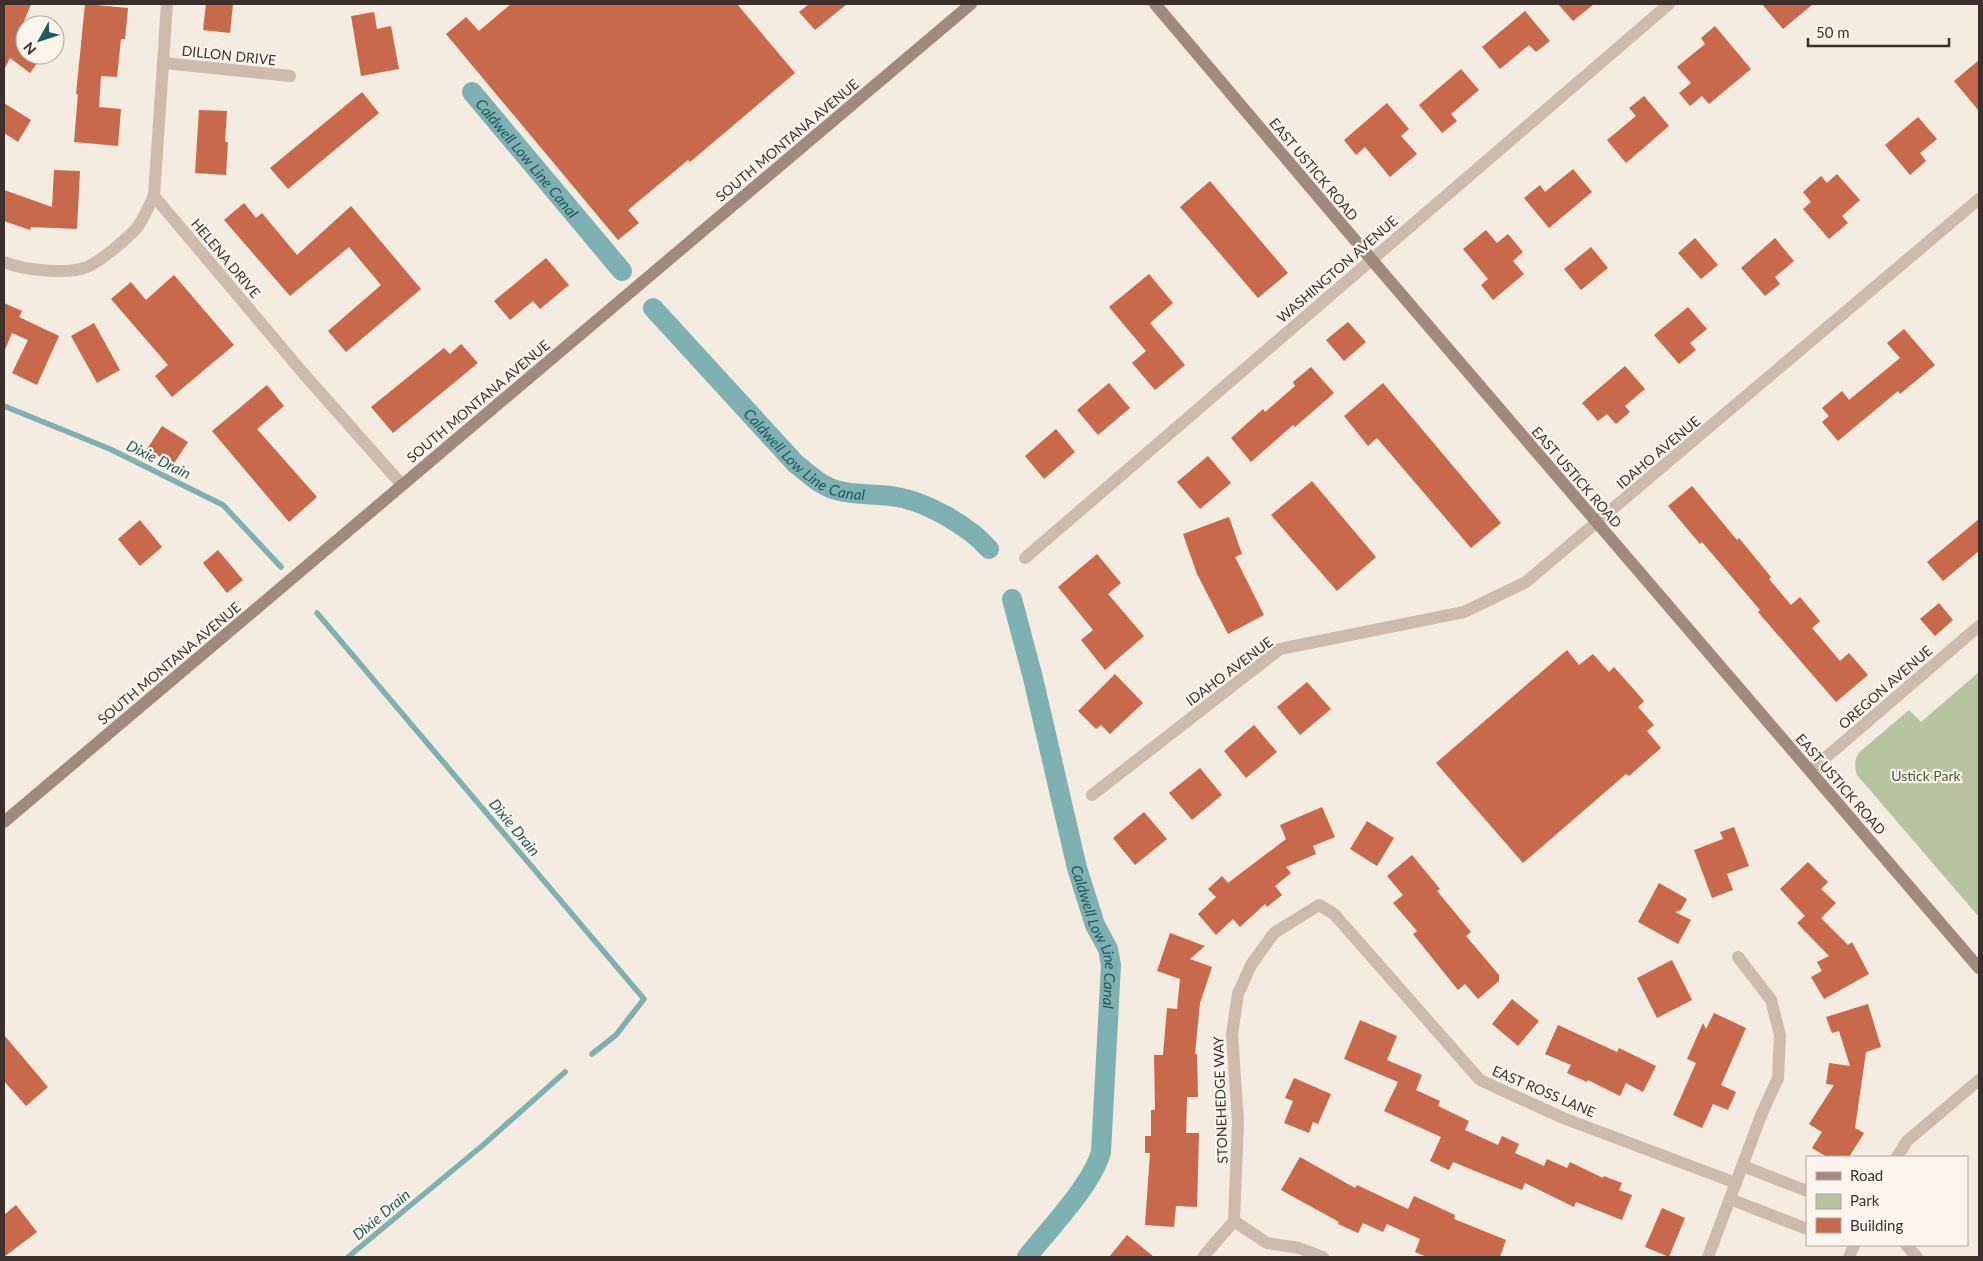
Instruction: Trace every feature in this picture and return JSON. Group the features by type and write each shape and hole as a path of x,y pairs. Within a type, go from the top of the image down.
{"main road":[{"name":"SOUTH MONTANA AVENUE","path":"4,822 971,4"},
{"name":"EAST USTICK ROAD","path":"1154,4 1371,260 1979,968"}],"street":[{"path":"4,262 15,267 57,271 86,267 111,251 136,229 154,196 167,4"},
{"name":"WASHINGTON AVENUE","path":"1025,558 1669,4"},
{"name":"DILLON DRIVE","path":"164,64 290,76"},
{"name":"HELENA DRIVE","path":"154,196 303,373 402,485"},
{"name":"IDAHO AVENUE","path":"1092,795 1280,649 1464,612 1526,582 1979,199"},
{"name":"OREGON AVENUE","path":"1810,771 1979,626"},
{"name":"EAST ROSS LANE","path":"1318,905 1334,914 1480,1080 1563,1118 1739,1175 1806,1191"},
{"name":"STONEHEDGE WAY","path":"1234,1221 1238,1122 1232,1034 1238,994 1250,965 1274,933 1318,905"},
{"path":"1708,1257 1762,1113 1778,1078 1780,1035 1770,1000 1738,957"},
{"path":"1898,1156 1908,1141 1979,1080"},
{"path":"1730,1199 1806,1229"},
{"path":"1202,1257 1234,1221 1267,1243 1299,1248 1323,1257"},
{"path":"1907,1246 1917,1257"}],"green space":[{"name":"Ustick Park","path":"1979,672 1979,917 1857,775 1855,765 1857,755 1909,710 1921,722"}],"building":[{"path":"4,4 31,4 27,15 15,15 15,62 10,58 4,70"},
{"path":"85,4 128,8 125,39 121,39 117,77 101,76 99,107 121,109 118,146 74,142 78,94 76,94"},
{"path":"206,4 233,4 230,33 203,30"},
{"path":"511,4 737,4 795,73 690,162 688,160 628,210 639,223 618,240 446,34 466,17 479,31"},
{"path":"809,4 847,4 815,30 799,12"},
{"path":"1558,4 1594,4 1573,21"},
{"path":"1762,4 1813,4 1783,29"},
{"path":"1525,11 1550,41 1536,52 1529,45 1500,69 1482,47"},
{"path":"374,12 377,29 391,26 399,69 361,76 351,16"},
{"path":"1715,26 1751,69 1709,104 1702,96 1690,106 1679,93 1691,83 1677,67 1705,44 1701,38"},
{"path":"1979,60 1979,111 1954,81"},
{"path":"19,65 36,65 30,73"},
{"path":"1461,69 1479,90 1451,114 1457,121 1442,133 1419,105"},
{"path":"362,92 379,113 288,189 270,168"},
{"path":"1644,96 1669,126 1626,163 1607,140 1636,116 1629,108"},
{"path":"4,103 31,120 18,142 4,133"},
{"path":"1387,103 1409,129 1401,136 1417,154 1390,177 1365,147 1356,155 1344,140"},
{"path":"199,110 227,111 225,142 228,142 226,175 195,173"},
{"path":"1918,117 1937,139 1920,153 1926,161 1910,175 1885,145"},
{"path":"1573,169 1592,192 1549,228 1524,198 1540,185 1545,192"},
{"path":"54,170 80,171 77,229 31,227 30,230 4,221 4,190 52,207"},
{"path":"1837,174 1860,200 1842,216 1848,223 1829,239 1803,209 1811,202 1803,192 1821,176 1827,183"},
{"path":"1210,181 1288,273 1258,298 1180,207"},
{"path":"244,203 256,218 262,213 297,255 351,206 421,289 346,352 328,331 381,285 349,247 290,296 224,220"},
{"path":"1486,230 1497,243 1508,234 1523,252 1513,261 1524,274 1493,300 1481,285 1488,279 1463,249"},
{"path":"1695,238 1718,265 1701,279 1678,253"},
{"path":"1775,238 1794,261 1775,277 1780,284 1765,296 1741,268"},
{"path":"1591,247 1608,268 1581,290 1564,269"},
{"path":"546,258 569,285 540,309 533,301 510,320 494,301"},
{"path":"1149,274 1173,303 1150,323 1185,365 1155,390 1132,363 1146,351 1109,307"},
{"path":"174,275 234,345 172,397 155,376 168,365 111,299 131,282 146,300"},
{"path":"4,303 22,311 19,317 59,336 37,385 12,373 28,340 12,333 4,352"},
{"path":"1688,307 1707,329 1690,343 1696,350 1679,364 1654,335"},
{"path":"1348,322 1366,342 1344,361 1326,340"},
{"path":"94,323 120,370 97,383 71,336"},
{"path":"1904,329 1935,365 1900,394 1898,391 1838,441 1822,422 1829,416 1822,408 1842,391 1849,400 1900,358 1887,343"},
{"path":"461,344 478,363 393,433 371,407 444,348 450,354"},
{"path":"1625,366 1645,389 1625,406 1630,412 1616,424 1607,414 1598,421 1582,403"},
{"path":"1311,367 1334,393 1295,427 1293,425 1251,462 1231,438 1263,409 1265,412 1295,386 1293,382"},
{"path":"1109,383 1130,408 1098,435 1077,410"},
{"path":"1383,383 1501,523 1471,548 1377,438 1368,446 1344,416"},
{"path":"267,385 284,406 257,429 317,497 289,522 212,431"},
{"path":"162,426 188,442 173,465 147,449"},
{"path":"1056,429 1075,452 1044,479 1025,456"},
{"path":"1208,456 1231,483 1200,509 1177,482"},
{"path":"1312,481 1376,557 1337,591 1271,515"},
{"path":"1692,486 1737,540 1739,538 1791,605 1800,597 1820,621 1812,628 1840,661 1849,653 1868,675 1836,702 1758,612 1760,610 1702,542 1700,544 1668,506"},
{"path":"1229,517 1242,554 1235,557 1264,615 1228,634 1197,574 1183,534"},
{"path":"1979,519 1979,551 1943,581 1927,562"},
{"path":"140,520 162,547 140,566 118,539"},
{"path":"218,550 243,580 227,593 203,563"},
{"path":"1097,554 1121,583 1108,594 1144,636 1105,670 1081,640 1093,630 1058,587"},
{"path":"1939,603 1953,620 1935,636 1920,619"},
{"path":"1567,650 1579,665 1593,654 1609,672 1614,667 1644,701 1638,707 1654,725 1647,731 1661,748 1629,776 1626,774 1523,863 1436,763"},
{"path":"1115,674 1143,703 1110,734 1101,725 1096,729 1078,711"},
{"path":"1307,682 1331,709 1300,735 1277,707"},
{"path":"1254,725 1277,752 1246,778 1224,751"},
{"path":"1200,768 1222,795 1192,820 1169,793"},
{"path":"1322,807 1335,837 1313,846 1316,854 1286,867 1291,873 1275,886 1282,895 1267,907 1265,904 1240,927 1233,919 1216,935 1198,914 1216,897 1208,889 1222,876 1228,883 1286,839 1280,825"},
{"path":"1144,812 1167,839 1135,865 1113,838"},
{"path":"1367,821 1394,838 1377,866 1350,849"},
{"path":"1734,827 1749,866 1727,874 1733,890 1712,898 1694,850 1723,839 1720,832"},
{"path":"1412,855 1440,889 1437,891 1471,932 1466,936 1499,975 1499,981 1478,999 1465,984 1458,990 1413,934 1417,931 1393,903 1403,895 1387,876"},
{"path":"1808,862 1828,882 1821,889 1836,903 1821,918 1848,945 1852,942 1869,974 1824,999 1811,977 1822,971 1817,962 1829,956 1797,923 1805,916 1780,889"},
{"path":"1659,883 1687,899 1681,910 1675,912 1691,920 1678,944 1638,922"},
{"path":"1170,933 1205,946 1190,959 1212,967 1200,1003 1195,1054 1197,1054 1198,1097 1187,1097 1186,1133 1199,1133 1197,1207 1176,1206 1174,1227 1145,1225 1150,1153 1145,1153 1145,1136 1151,1136 1151,1110 1155,1110 1154,1055 1163,1055 1167,1008 1177,1009 1180,979 1157,971"},
{"path":"1672,960 1692,1000 1657,1018 1637,978"},
{"path":"1512,999 1539,1021 1518,1046 1492,1024"},
{"path":"1868,1004 1881,1047 1866,1052 1855,1128 1864,1133 1850,1156 1825,1156 1812,1148 1822,1132 1809,1124 1834,1085 1826,1084 1829,1063 1850,1066 1839,1031 1832,1033 1826,1017"},
{"path":"1714,1013 1746,1028 1721,1085 1736,1092 1728,1110 1713,1104 1702,1128 1673,1115 1696,1063 1687,1059 1703,1023 1706,1029"},
{"path":"1360,1020 1397,1036 1387,1060 1422,1075 1416,1090 1440,1101 1438,1106 1469,1121 1465,1130 1498,1145 1502,1136 1519,1144 1515,1153 1544,1166 1547,1159 1567,1168 1570,1162 1603,1178 1604,1176 1622,1183 1619,1190 1632,1195 1622,1220 1576,1202 1574,1207 1525,1183 1522,1190 1453,1162 1449,1170 1430,1161 1441,1137 1384,1111 1398,1082 1344,1059"},
{"path":"1558,1025 1617,1052 1619,1048 1656,1066 1643,1092 1626,1083 1620,1096 1588,1080 1587,1082 1567,1073 1571,1065 1545,1054"},
{"path":"4,1035 48,1087 26,1106 4,1081"},
{"path":"1294,1078 1331,1094 1318,1124 1313,1122 1309,1133 1284,1123 1293,1101 1285,1098"},
{"path":"1300,1157 1355,1188 1357,1185 1408,1209 1414,1196 1455,1215 1454,1219 1506,1240 1500,1257 1427,1257 1415,1252 1420,1239 1387,1224 1383,1232 1363,1223 1358,1233 1338,1224 1339,1222 1281,1190"},
{"path":"16,1205 37,1232 4,1257 4,1215"},
{"path":"1662,1208 1685,1218 1669,1257 1645,1247"},
{"path":"1127,1235 1154,1257 1109,1257"}],"waterway":[{"name":"Caldwell Low Line Canal","path":"472,92 622,271"},
{"name":"Caldwell Low Line Canal","path":"653,308 795,463 814,479 830,488 843,492 889,496 921,504 947,516 981,540 989,549"},
{"name":"Dixie Drain","path":"4,406 110,449 223,505 281,567"},
{"name":"Caldwell Low Line Canal","path":"1012,599 1033,678 1077,868 1095,925 1108,949 1111,965 1101,1152 1089,1178 1058,1220 1027,1257"},
{"name":"Dixie Drain","path":"317,613 644,999 616,1035 592,1054"},
{"name":"Dixie Drain","path":"348,1257 482,1146 565,1072"}]}
